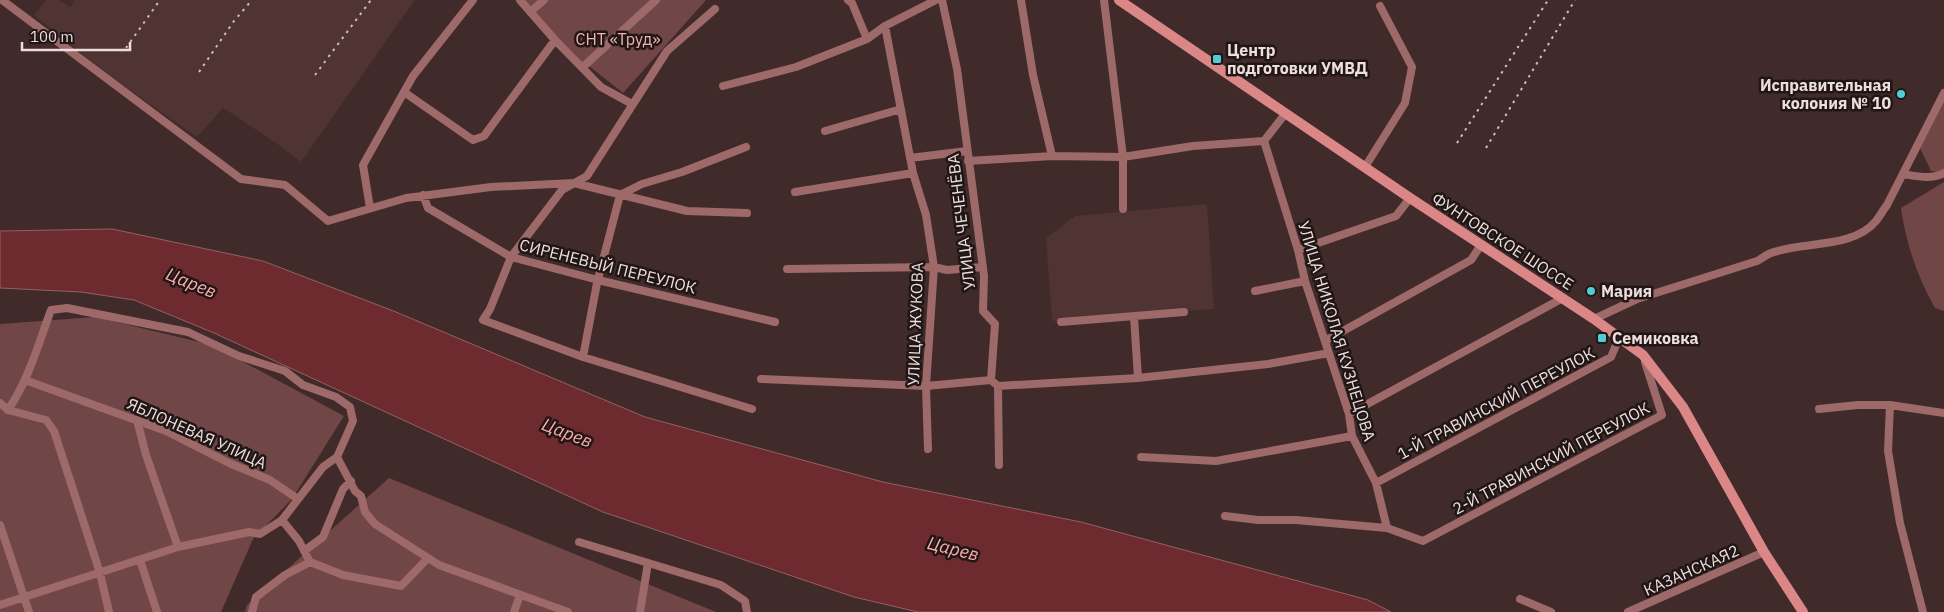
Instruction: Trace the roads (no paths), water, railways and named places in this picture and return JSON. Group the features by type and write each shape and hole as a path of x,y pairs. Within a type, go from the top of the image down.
{"street":[{"path":"2,0 241,180 285,185 328,221 406,198 423,195 491,187 574,183 620,196 687,210 747,213"},
{"path":"370,208 363,165 414,76 472,0"},
{"path":"520,0 555,40 601,87 632,104"},
{"path":"530,12 544,0"},
{"path":"582,67 656,0"},
{"path":"848,0 852,3 868,39"},
{"path":"723,86 796,67 868,39 885,26 936,0"},
{"name":"УЛИЦА ЧЕЧЕНЁВА","path":"942,0 957,69 983,268 983,311 995,324 991,380"},
{"path":"1021,0 1033,75 1052,156"},
{"path":"1104,0 1123,157 1123,209"},
{"name":"ФУНТОВСКОЕ ШОССЕ","path":"1119,0 1365,168 1594,319 1643,355 1683,407 1764,552 1804,612"},
{"path":"1365,168 1405,103 1412,67 1380,6"},
{"path":"715,9 667,51 587,176 562,190 511,257 490,309 483,320 583,357 752,408"},
{"name":"УЛИЦА ЖУКОВА","path":"885,26 913,173 926,215 934,267 926,386 928,449"},
{"path":"404,92 473,140 484,136 555,40"},
{"path":"1594,319 1637,299 1757,261 1772,253 1855,236 1866,230 1876,221 1903,174 1944,93"},
{"path":"825,131 901,109"},
{"path":"968,161 1052,156 1123,157 1193,146 1264,141 1285,114"},
{"name":"УЛИЦА НИКОЛАЯ КУЗНЕЦОВА","path":"1264,141 1298,250 1305,281 1349,414 1352,436 1376,483 1387,528"},
{"path":"583,357 598,280 620,196 642,184 682,172 746,147"},
{"path":"910,158 967,151"},
{"path":"795,192 913,173"},
{"path":"1903,174 1921,177 1944,174"},
{"name":"СИРЕНЕВЫЙ ПЕРЕУЛОК","path":"423,195 428,208 511,257 598,280 775,322"},
{"path":"1298,250 1396,216 1410,198"},
{"path":"1325,341 1471,260 1481,245"},
{"path":"787,269 934,267 947,270 983,268"},
{"path":"1255,292 1305,281"},
{"path":"1349,414 1563,298"},
{"path":"0,605 178,547 249,532 260,534 282,520 323,467 337,457 353,421 350,407 336,397 303,385 285,371 239,356 188,332 67,308 51,310 25,380 8,410"},
{"path":"1061,322 1184,312"},
{"path":"1134,316 1138,378"},
{"name":"1-Й ТРАВИНСКИЙ ПЕРЕУЛОК","path":"1376,483 1611,357 1619,338"},
{"path":"762,379 926,386 991,380 998,386 1138,378 1268,364 1329,352"},
{"name":"2-Й ТРАВИНСКИЙ ПЕРЕУЛОК","path":"1387,528 1424,541 1662,415 1643,355"},
{"name":"ЯБЛОНЕВАЯ УЛИЦА","path":"25,380 166,431 228,463 270,480 298,498"},
{"path":"998,386 999,465"},
{"path":"0,403 8,410 46,420 54,430 100,573 109,612"},
{"path":"1819,409 1858,405 1890,405 1944,413"},
{"path":"1890,405 1888,451 1900,523 1923,612"},
{"path":"137,420 146,455 178,547"},
{"path":"1141,457 1216,461 1352,436"},
{"path":"337,457 355,491 361,496 365,512 376,524 439,565 568,612"},
{"path":"304,551 323,537 343,489 351,481"},
{"path":"1225,516 1258,520 1296,520 1387,528"},
{"path":"282,520 299,541 310,562 343,575 401,586 428,558"},
{"path":"0,525 26,598 29,612"},
{"path":"579,542 721,585 745,602 747,612"},
{"name":"КАЗАНСКАЯ2","path":"1628,612 1764,552"},
{"path":"140,560 157,612"},
{"path":"252,612 256,597 285,575 310,562"},
{"path":"640,612 648,563"},
{"path":"514,612 520,596"},
{"path":"1520,599 1551,612"}],"water":[{"name":"Царев","path":"112,229 263,261 396,312 645,417 883,482 1081,522 1368,600 1391,612 918,612 854,597 603,512 214,333 134,300 81,292 0,288 0,231"}],"railway":[{"path":"126,48 160,0"},
{"path":"199,72 234,21 252,0"},
{"path":"315,75 371,0"},
{"path":"1457,143 1548,0"},
{"path":"1486,148 1575,0"}],"place":[{"name":"Центр подготовки УМВД","path":"1217,59"},
{"name":"Исправительная колония № 10","path":"1901,94"},
{"name":"Мария","path":"1591,291"},
{"name":"Семиковка","path":"1602,338"}],"park label":[{"name":"СНТ «Труд»","path":"618,39"}]}
